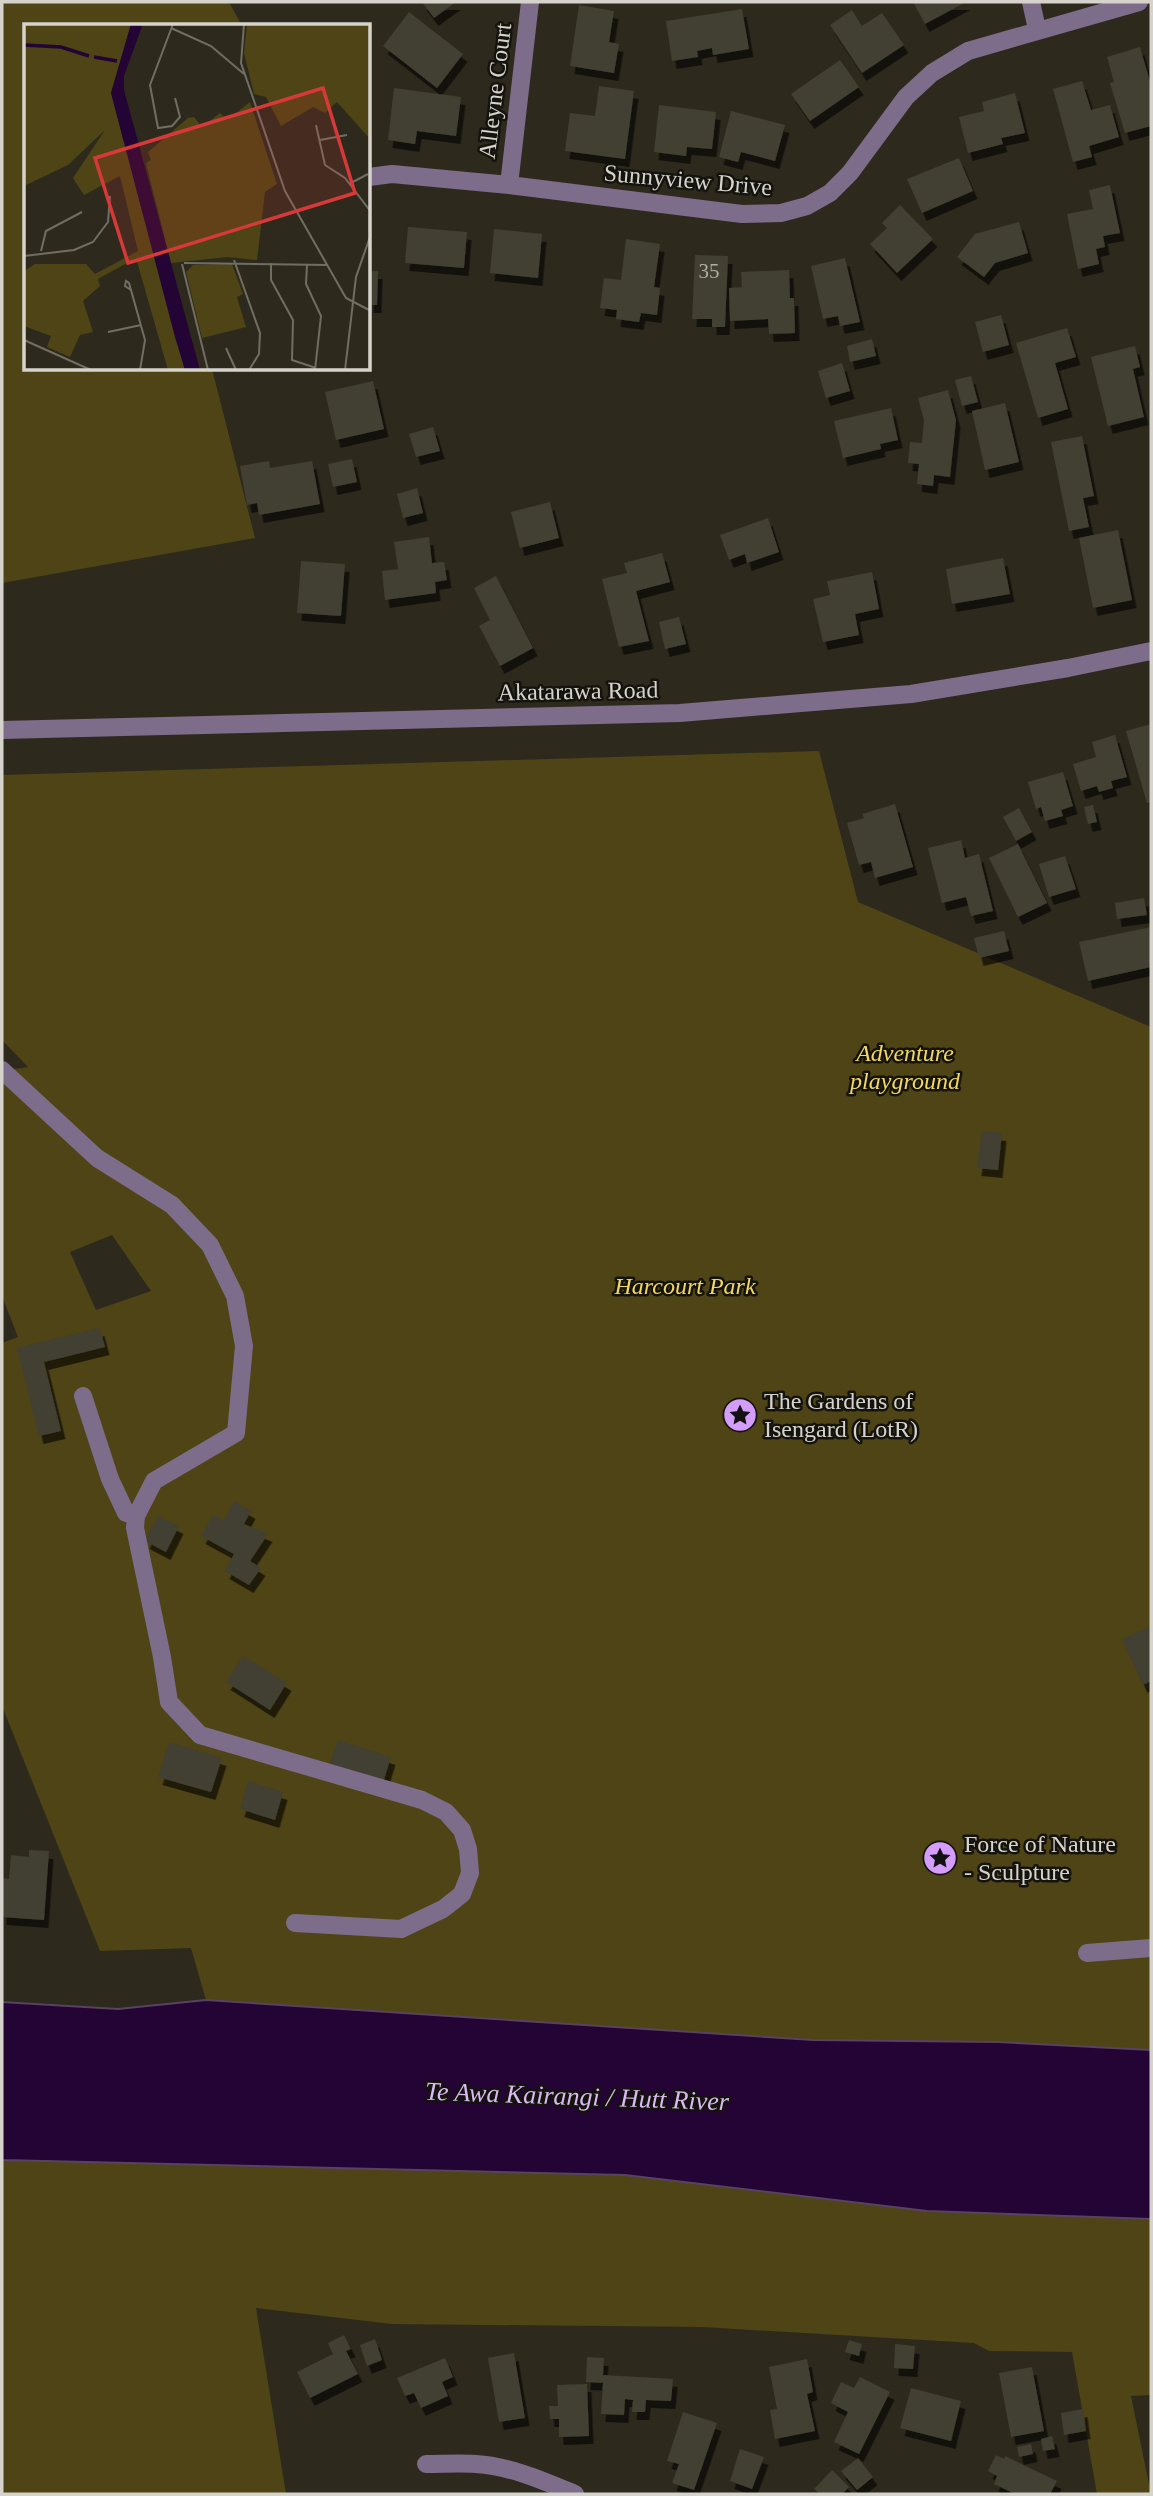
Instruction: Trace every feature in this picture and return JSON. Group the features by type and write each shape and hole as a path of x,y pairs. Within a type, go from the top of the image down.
{"street":[{"name":"Alleyne Court","path":"509,185 530,2"},
{"path":"1031,2 1037,29"},
{"name":"Sunnyview Drive","path":"371,177 393,174 509,185 742,214 781,213 807,206 830,193 850,173 906,97 932,73 968,51 1037,29 1139,2"},
{"name":"Akatarawa Road","path":"2,730 680,713 911,694 1151,651"},
{"path":"2,1070 97,1158 172,1206 210,1245 234,1296 244,1346 236,1433 154,1481 136,1516 135,1528 169,1702 200,1735 422,1800 446,1812 462,1830 468,1849 470,1873 462,1894 443,1909 401,1929 295,1923"},
{"path":"83,1396 110,1479 126,1513 136,1516"},
{"path":"1087,1953 1151,1948"},
{"path":"426,2464 477,2464 506,2469 575,2494"}],"green space":[{"path":"2,2 229,2 241,24 24,24 24,371 213,371 255,538 2,583"},
{"name":"Harcourt Park","path":"819,751 858,902 1151,1027 1151,2050 998,2042 813,2040 206,2000 191,1948 100,1951 2,1706 2,1343 18,1337 2,1296 2,1071 28,1067 2,1040 2,775","holes":["112,1235 151,1291 96,1310 70,1252"]},
{"path":"2,2158 419,2160 1151,2191 1151,2395 1131,2396 1151,2494 1097,2494 1072,2352 989,2351 974,2343 702,2327 392,2324 256,2308 286,2494 2,2494"}],"water":[{"name":"Te Awa Kairangi / Hutt River","path":"206,2000 813,2040 998,2042 1151,2050 1151,2219 927,2211 625,2175 2,2160 2,2002 118,2009"}],"building":[{"path":"422,2 456,2 434,18"},
{"path":"913,2 966,2 925,24"},
{"path":"579,5 614,11 609,42 619,44 614,73 570,66"},
{"path":"742,9 749,49 713,55 712,48 697,51 698,57 672,61 666,21"},
{"path":"852,10 862,26 882,13 904,45 862,73 830,25"},
{"path":"409,12 463,54 437,88 383,46"},
{"path":"1140,47 1151,85 1151,126 1125,133 1110,83 1114,82 1107,57"},
{"path":"840,60 859,87 810,121 791,94"},
{"path":"1082,81 1091,110 1110,105 1119,137 1089,146 1092,157 1073,162 1053,89"},
{"path":"599,86 634,91 625,159 565,151 570,113 595,116"},
{"path":"394,88 461,97 456,136 417,131 415,144 388,140"},
{"path":"1015,93 1025,133 1001,138 1003,144 968,153 959,117 984,111 982,102"},
{"path":"659,105 716,112 712,149 687,147 686,156 654,152"},
{"path":"731,111 785,125 775,161 741,152 738,162 719,157"},
{"path":"959,158 973,191 922,213 907,179"},
{"path":"1110,185 1120,233 1103,236 1105,247 1096,249 1099,264 1078,269 1067,214 1093,209 1089,190"},
{"path":"900,205 933,239 897,273 870,244 887,228 882,223"},
{"path":"1019,222 1028,253 995,263 984,277 957,257 975,234"},
{"path":"408,227 467,232 464,268 405,263"},
{"path":"494,229 542,234 538,278 490,273"},
{"path":"626,239 660,244 654,287 660,288 657,315 641,313 639,322 616,319 617,310 600,308 604,278 621,280"},
{"path":"695,255 728,256 725,327 712,327 712,319 692,319"},
{"path":"845,258 860,322 840,326 838,316 823,319 811,266"},
{"path":"789,270 790,298 794,298 795,333 769,334 768,319 730,321 729,288 742,287 741,272"},
{"path":"371,271 378,271 377,305 371,305"},
{"path":"1001,315 1009,345 983,352 975,322"},
{"path":"1067,328 1076,357 1055,363 1068,409 1038,418 1016,343"},
{"path":"872,339 876,356 850,362 847,346"},
{"path":"1135,346 1140,367 1133,369 1144,417 1108,426 1091,357"},
{"path":"842,363 850,391 826,398 818,371"},
{"path":"971,376 978,402 962,406 955,380"},
{"path":"373,381 384,429 336,440 325,392"},
{"path":"948,390 956,420 950,477 934,475 933,486 917,484 919,464 908,463 910,442 922,443 924,420 918,398"},
{"path":"1005,403 1019,462 985,470 972,411"},
{"path":"891,408 898,440 880,444 881,449 843,458 834,421"},
{"path":"433,427 440,451 416,457 409,434"},
{"path":"1082,436 1094,496 1083,498 1089,527 1069,531 1051,442"},
{"path":"352,459 357,482 333,487 328,464"},
{"path":"269,461 270,468 312,461 320,504 259,515 257,503 247,505 240,466"},
{"path":"417,488 423,513 403,518 397,494"},
{"path":"550,502 559,538 520,548 511,512"},
{"path":"768,518 779,552 747,563 745,554 729,560 720,535"},
{"path":"1118,530 1132,600 1093,608 1079,538"},
{"path":"429,537 432,563 444,562 447,580 435,582 436,593 385,600 382,571 398,569 394,542"},
{"path":"662,553 670,582 636,591 649,641 619,647 602,579 627,573 624,563"},
{"path":"1003,558 1010,594 952,604 946,569"},
{"path":"301,561 345,564 341,616 297,613"},
{"path":"872,572 879,609 855,614 859,635 823,642 813,599 830,595 827,581"},
{"path":"496,576 533,648 500,666 479,626 490,620 474,588"},
{"path":"679,617 686,644 665,649 659,622"},
{"path":"1151,724 1151,802 1147,803 1126,731"},
{"path":"1115,735 1127,777 1111,781 1113,788 1099,792 1097,786 1081,791 1073,764 1096,757 1092,742"},
{"path":"1063,772 1073,806 1061,810 1063,816 1045,821 1041,807 1036,809 1028,782"},
{"path":"895,804 913,867 875,878 871,862 859,865 847,823 864,818 862,814"},
{"path":"1093,805 1097,822 1088,824 1084,807"},
{"path":"1019,808 1032,832 1016,841 1003,817"},
{"path":"961,840 965,858 979,854 993,911 971,916 966,897 942,903 928,848"},
{"path":"1018,844 1047,903 1018,917 989,858"},
{"path":"1065,856 1076,889 1049,897 1039,864"},
{"path":"1144,898 1147,915 1117,919 1115,903"},
{"path":"1151,927 1151,967 1088,981 1079,942"},
{"path":"1004,931 1009,951 979,958 974,938"},
{"path":"982,1131 1002,1133 998,1170 977,1168"},
{"path":"100,1328 105,1347 44,1362 61,1431 39,1436 17,1348"},
{"path":"234,1501 251,1511 244,1524 268,1534 250,1561 261,1568 249,1585 225,1571 234,1554 201,1536 213,1515 224,1520"},
{"path":"158,1516 179,1526 166,1552 145,1541"},
{"path":"1151,1626 1151,1681 1143,1685 1122,1639"},
{"path":"243,1656 287,1683 270,1710 226,1682"},
{"path":"338,1740 391,1757 382,1786 328,1769"},
{"path":"169,1742 222,1758 211,1792 158,1777"},
{"path":"248,1781 283,1792 275,1820 240,1809"},
{"path":"29,1850 49,1851 44,1920 2,1917 2,1878 9,1879 11,1855 29,1857"},
{"path":"344,2335 351,2349 346,2351 358,2374 310,2398 297,2372 333,2354 328,2343"},
{"path":"375,2339 382,2360 367,2366 360,2345"},
{"path":"849,2340 862,2344 859,2356 845,2352"},
{"path":"895,2344 915,2346 913,2369 894,2368"},
{"path":"514,2353 525,2418 499,2422 488,2358"},
{"path":"587,2357 604,2358 603,2375 673,2379 671,2401 646,2400 645,2412 632,2412 633,2400 625,2399 624,2415 601,2414 603,2383 586,2382"},
{"path":"445,2358 453,2377 442,2382 448,2396 421,2408 414,2393 405,2396 397,2378"},
{"path":"807,2359 813,2392 807,2394 815,2431 775,2439 770,2410 777,2409 769,2367"},
{"path":"1032,2367 1044,2431 1011,2437 999,2373"},
{"path":"860,2377 890,2392 859,2454 834,2442 848,2412 831,2403 841,2382 854,2388"},
{"path":"587,2384 589,2436 559,2437 559,2419 550,2419 549,2406 558,2406 557,2385"},
{"path":"911,2388 961,2401 951,2441 900,2428"},
{"path":"1083,2409 1086,2431 1064,2435 1061,2413"},
{"path":"683,2412 717,2423 694,2490 672,2483 679,2464 667,2461"},
{"path":"1052,2436 1055,2449 1043,2451 1041,2439"},
{"path":"1031,2444 1033,2454 1019,2457 1017,2447"},
{"path":"740,2449 764,2457 752,2489 730,2481"},
{"path":"996,2455 1004,2459 1005,2456 1057,2481 1050,2494 1015,2494 994,2484 997,2476 988,2471"},
{"path":"858,2458 873,2477 857,2490 841,2471"},
{"path":"832,2470 849,2487 842,2494 820,2494 814,2489"}],"place":[{"name":"The Gardens of Isengard (LotR)","path":"740,1415"},
{"name":"Force of Nature - Sculpture","path":"940,1858"}],"park label":[{"name":"Adventure playground","path":"905,1067"}]}
